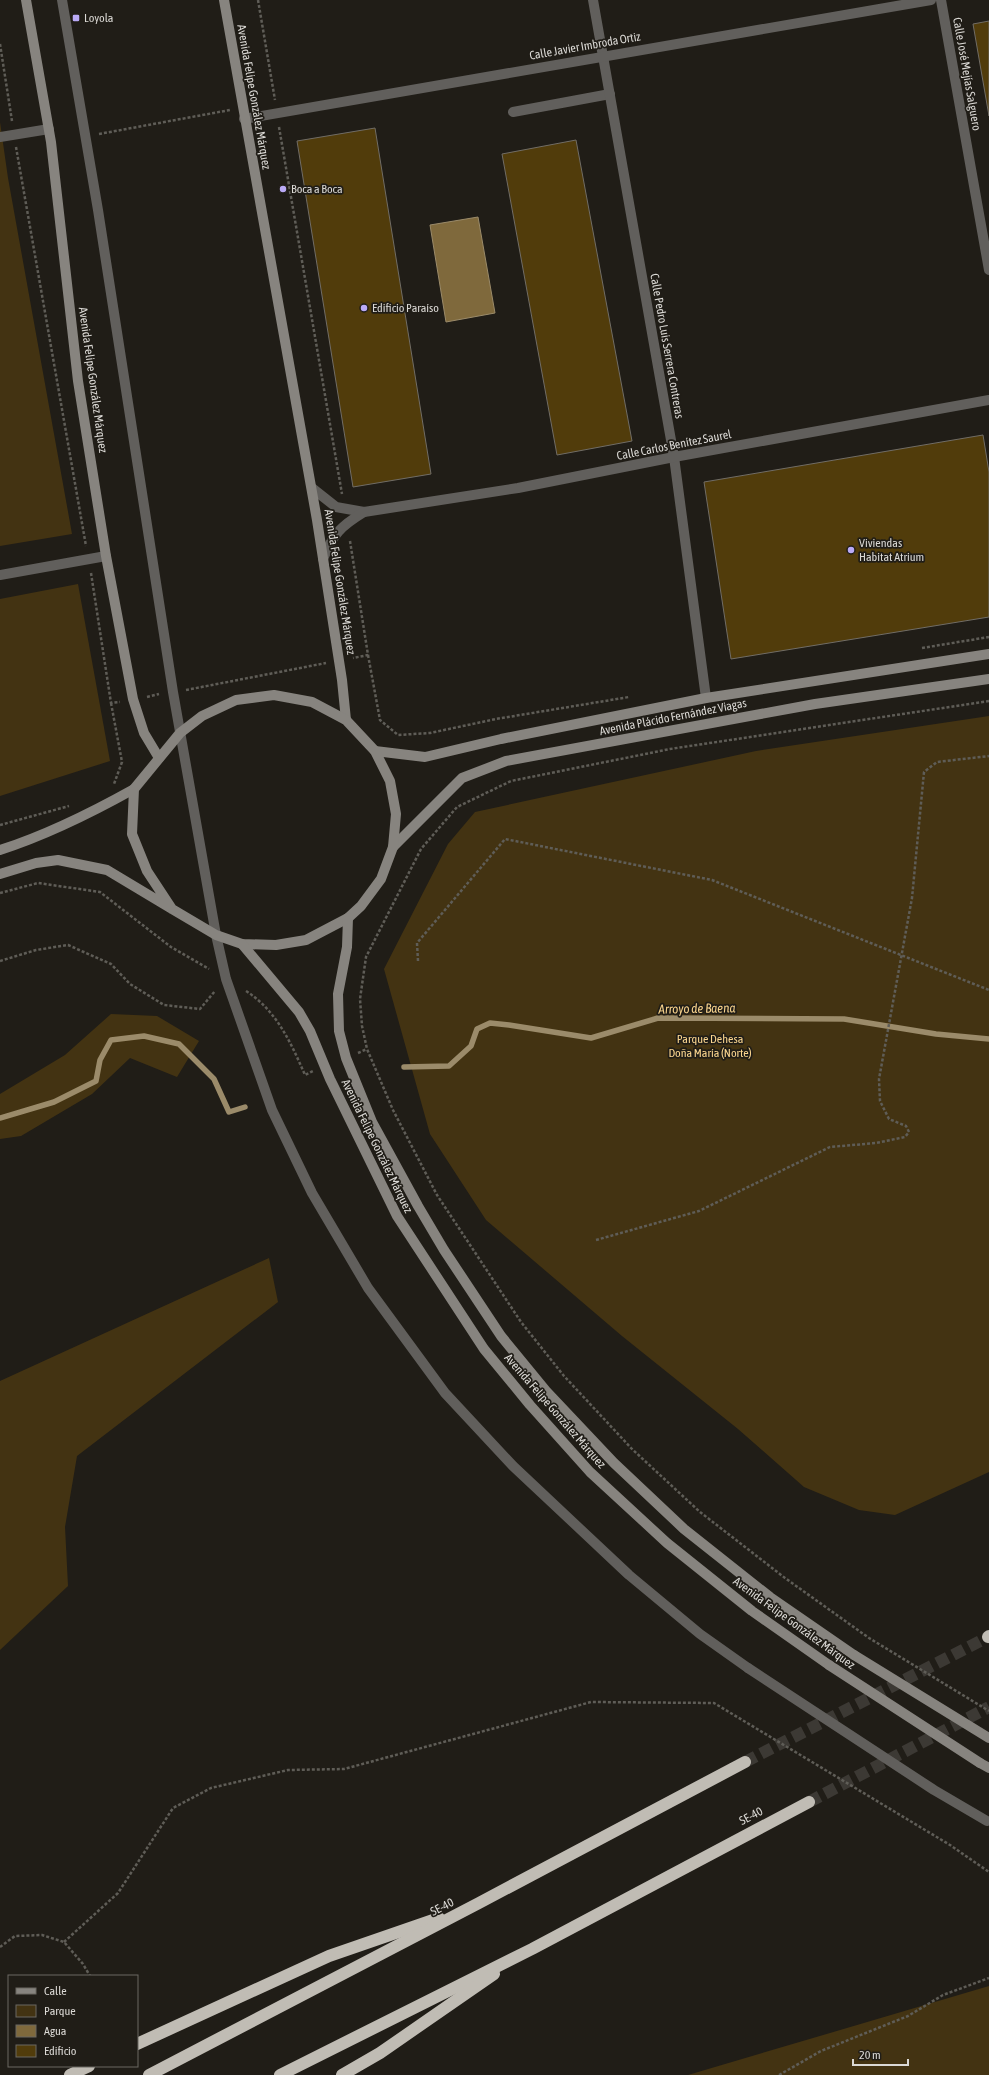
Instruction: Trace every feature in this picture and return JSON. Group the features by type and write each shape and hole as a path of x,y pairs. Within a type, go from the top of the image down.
{"highway":[{"name":"SE-40","path":"150,2075 745,1762"},
{"name":"SE-40","path":"280,2075 532,1948 809,1802"},
{"path":"138,2044 329,1956 479,1903"},
{"path":"342,2075 380,2053 532,1948"},
{"path":"70,2075 88,2067"}],"main road":[{"name":"Avenida Felipe González Márquez","path":"26,0 49,129 78,381 106,556 133,699 144,733 159,758"},
{"name":"Avenida Felipe González Márquez","path":"224,0 244,119 312,488 339,660 346,720"},
{"name":"Avenida Plácido Fernández Viagas","path":"376,751 425,757 501,739 706,698 989,654"},
{"name":"Avenida Plácido Fernández Viagas","path":"393,847 462,778 506,761 815,704 989,679"},
{"path":"0,850 33,840 134,789 180,733 202,716 236,700 274,695 312,702 346,720 376,751 390,781 396,814 393,847 381,879 361,906 348,918 306,940 276,944 242,944 216,935 107,870 58,860 36,863 0,874"},
{"path":"134,789 132,834 147,871 172,910"},
{"name":"Avenida Felipe González Márquez","path":"348,918 347,947 338,994 339,1031 346,1058 372,1122 418,1206 444,1250 501,1336 546,1391 614,1463 684,1528 770,1598 854,1655 989,1738"},
{"name":"Avenida Felipe González Márquez","path":"242,944 299,1012 310,1031 330,1080 397,1216 484,1349 530,1405 590,1472 667,1543 752,1611 829,1664 989,1768"}],"street":[{"path":"62,0 98,210 173,692 216,935 226,979 272,1110 312,1193 368,1288 445,1393 513,1466 623,1569 700,1634 748,1668 934,1790 988,1822"},
{"name":"Calle Pedro Luis Serrera Contreras","path":"593,0 674,457 706,698"},
{"name":"Calle Javier Imbroda Ortiz","path":"244,119 931,0"},
{"name":"Calle José Mejías Salguero","path":"941,0 989,270"},
{"path":"513,112 610,94"},
{"path":"0,137 49,129"},
{"name":"Calle Carlos Benítez Saurel","path":"312,488 336,507 345,510 364,512 518,488 674,457 989,400"},
{"name":"Calle Carlos Benítez Saurel","path":"323,559 331,540 347,522 364,512"},
{"path":"0,575 106,556"}],"path":[{"path":"258,0 345,510"},
{"path":"0,44 14,135 89,559 111,703 122,762 114,784 109,788"},
{"path":"347,522 380,720 398,735 430,734 496,719"},
{"path":"111,703 368,655"},
{"path":"989,701 670,749 511,781 457,807 421,849 366,957 360,998 362,1026 367,1049 393,1110 437,1195 521,1322 564,1376 632,1449 700,1512 785,1578 869,1638 989,1711"},
{"path":"596,1240 699,1211 830,1147 876,1143 905,1137 909,1132 906,1126 889,1119 880,1101 879,1079 912,898 924,772 937,762 989,756"},
{"path":"0,825 77,804"},
{"path":"418,961 417,943 505,838 712,880 989,990"},
{"path":"0,893 38,883 100,892 172,947 226,979 200,1009 164,1005 130,984 111,964 68,945 36,950 0,961"},
{"path":"64,1942 118,1893 173,1808 211,1788 288,1770 344,1769 591,1702 714,1703 943,1841 989,1872"},
{"path":"0,1947 15,1936 42,1935 64,1942 83,1964 89,1975"},
{"path":"779,2075 821,2050 908,2016 943,1995 989,1978"}],"green space":[{"path":"0,122 8,178 72,534 0,546"},
{"path":"78,584 110,761 0,796 0,599"},
{"name":"Parque Dehesa Doña María (Norte)","path":"989,716 989,1472 895,1515 859,1510 804,1487 738,1429 622,1336 486,1220 430,1134 384,969 448,844 475,812 756,751"},
{"path":"111,1014 157,1016 199,1041 177,1077 130,1058 92,1094 21,1136 0,1139 0,1094 65,1055"},
{"path":"269,1258 278,1302 77,1456 65,1527 68,1586 0,1650 0,1381"},
{"path":"989,1986 989,2075 688,2075"}],"water":[{"path":"478,217 495,313 446,322 430,225"}],"building":[{"path":"989,21 989,116 973,24"},
{"name":"Edificio Paraíso","path":"375,128 431,474 353,487 297,141"},
{"path":"576,140 632,441 557,455 502,154"},
{"name":"Viviendas Habitat Atrium","path":"983,435 989,472 989,617 731,659 704,482"}],"waterway":[{"name":"Arroyo de Baena","path":"404,1067 449,1066 471,1046 477,1029 490,1023 591,1038 658,1018 844,1019 936,1034 989,1039"},
{"path":"0,1118 54,1102 96,1081 100,1060 111,1040 144,1036 179,1044 214,1079 229,1112 245,1107"}],"tunnel":[{"path":"745,1762 988,1637"},
{"path":"809,1802 989,1707"}],"place":[{"name":"Loyola","path":"76,18"},
{"name":"Boca a Boca","path":"283,189"},
{"name":"Edificio Paraíso","path":"364,308"},
{"name":"Viviendas Habitat Atrium","path":"851,550"}]}
